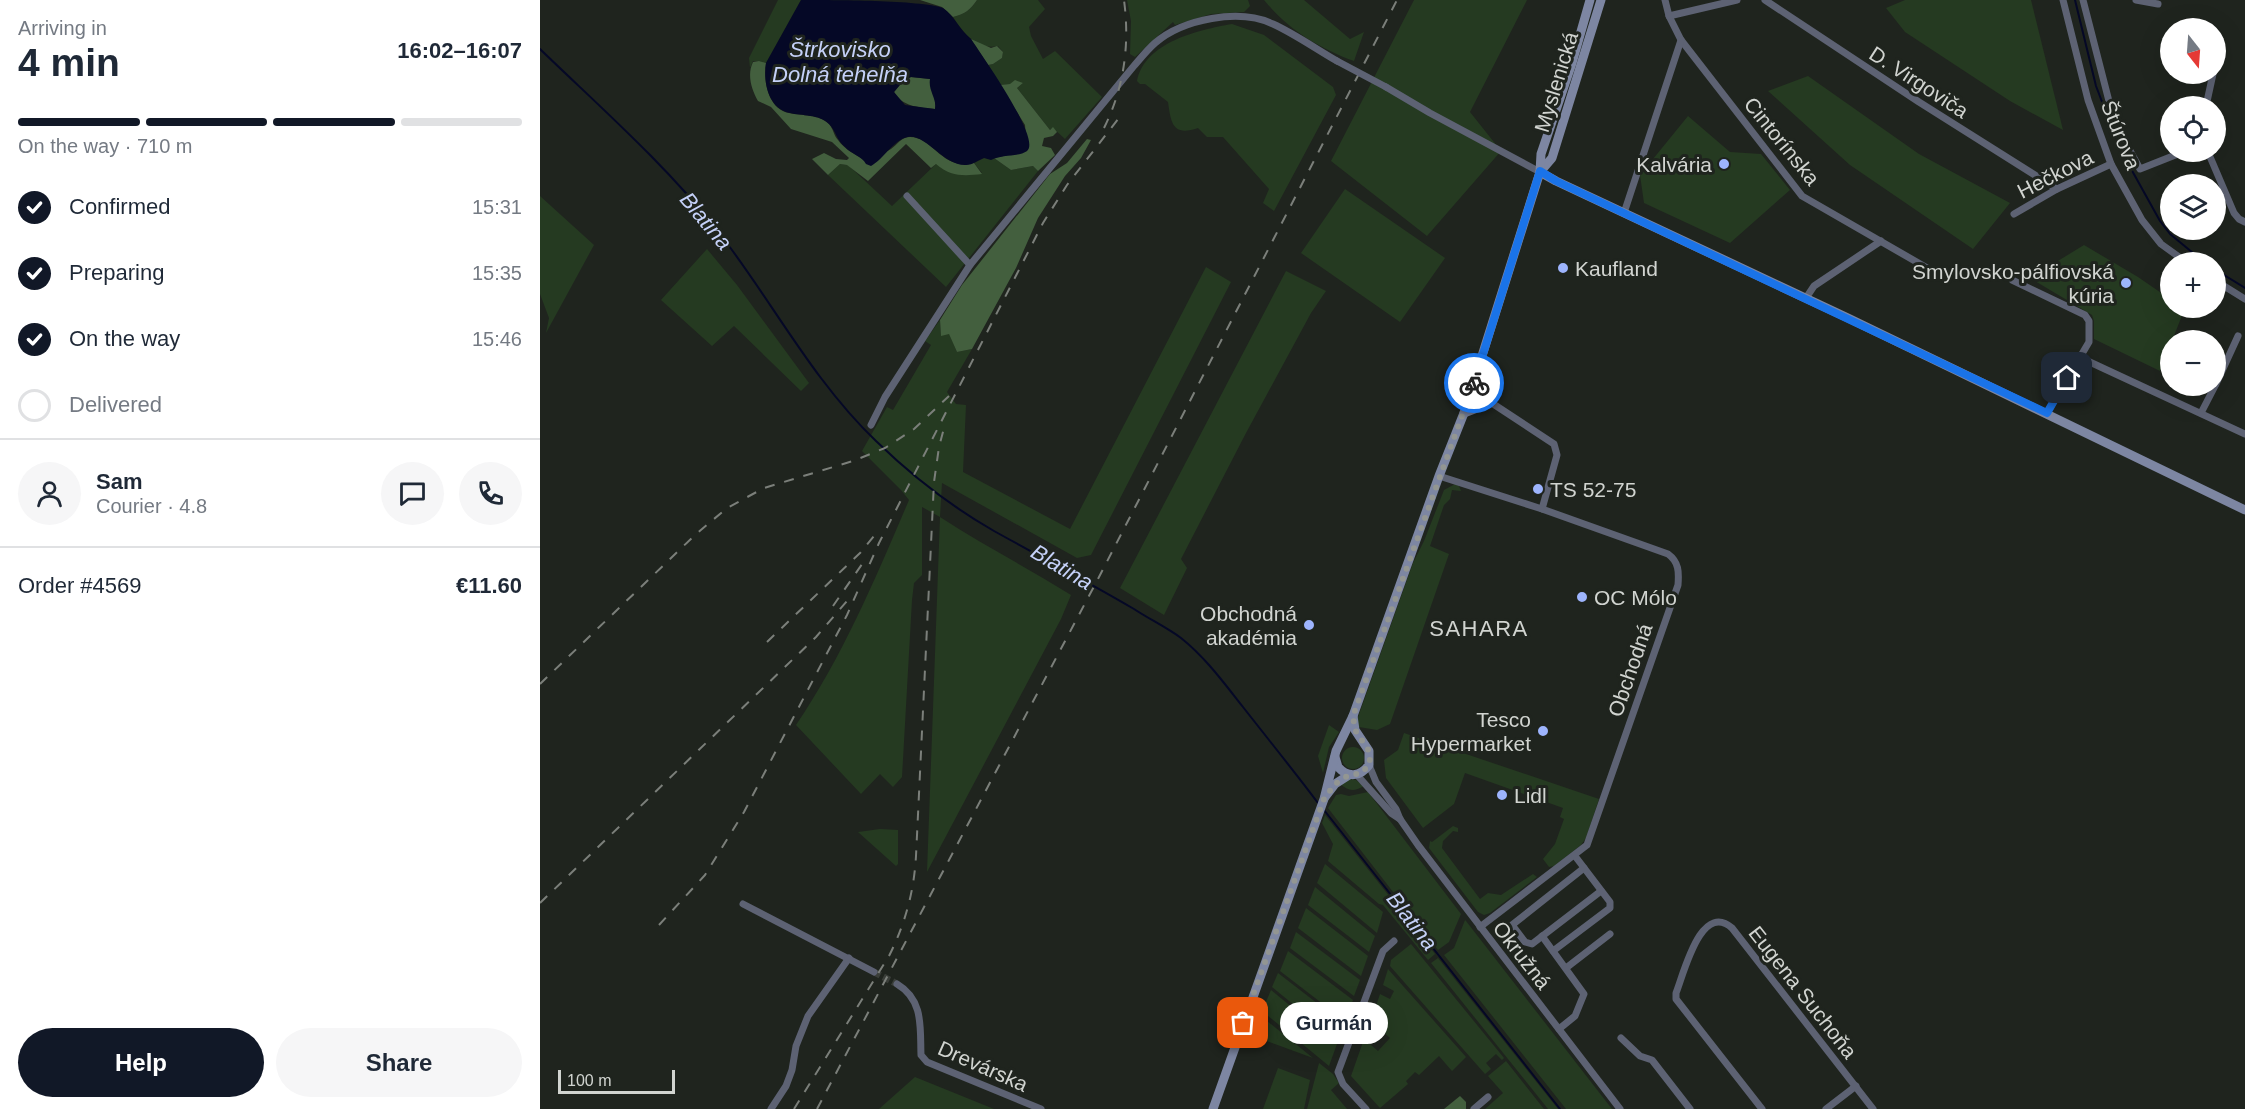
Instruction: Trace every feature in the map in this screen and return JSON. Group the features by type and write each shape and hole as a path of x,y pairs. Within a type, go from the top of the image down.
{"main road":[{"name":"Myslenická","path":"1340,744 1353,716 1472,390 1540,171 1541,154 1572,63 1590,0"},
{"name":"Myslenická","path":"1540,171 1552,158 1601,0"},
{"path":"1540,171 1556,181 1867,327 2245,510"},
{"path":"1464,413 1487,401 1476,377"},
{"path":"1324,799 1335,784 1369,765 1370,754 1355,730 1353,716"},
{"path":"1213,1109 1324,799 1340,744 1349,740 1362,742"},
{"path":"1335,757 1340,770 1353,775"}],"street":[{"name":"Cintorínska","path":"1665,0 1681,40 1802,196 1941,276"},
{"path":"1670,16 1737,0"},
{"name":"D. Virgoviča","path":"1765,0 1918,102 2056,189"},
{"name":"Štúrova","path":"2063,0 2088,100 2111,164 2148,228 2161,244 2172,252"},
{"path":"2083,0 2111,109 2128,147 2140,168 2160,161"},
{"path":"2136,0 2158,4"},
{"path":"871,425 885,397 970,265 1155,43 1168,34 1197,21 1214,18 1248,18 1271,23 1430,113 1540,171"},
{"path":"1624,213 1681,40"},
{"path":"2212,162 2234,213 2245,222"},
{"name":"Hečkova","path":"2014,214 2056,189 2111,164"},
{"path":"907,196 970,265"},
{"path":"1806,298 1814,286 1881,241"},
{"path":"2013,280 2085,315 2089,321 2089,342 2047,413"},
{"path":"2226,287 2245,299"},
{"path":"2226,362 2238,336"},
{"path":"2079,357 2245,434"},
{"path":"1472,390 1554,444 1557,455 1542,509"},
{"path":"2201,413 2210,396"},
{"name":"Obchodná","path":"1439,476 1542,509 1668,554 1673,558 1679,572 1678,585 1587,845 1480,927"},
{"name":"Okružná","path":"1369,765 1376,782 1396,809 1400,819 1620,1109"},
{"name":"Okružná","path":"1353,775 1400,819"},
{"path":"1554,951 1608,911 1610,903 1575,856"},
{"path":"1584,868 1512,925 1527,944 1532,944 1601,891"},
{"path":"1519,898 1530,911"},
{"path":"743,904 874,972"},
{"name":"Eugena Suchoňa","path":"1762,1109 1678,1002 1676,993 1702,930 1716,922 1727,924 1873,1109"},
{"path":"1566,968 1610,934"},
{"path":"1542,936 1582,990 1584,996 1575,1016 1559,1029"},
{"path":"1366,1109 1343,1084 1338,1072 1383,951 1394,941"},
{"path":"771,1109 786,1086 792,1070 796,1046 808,1016 849,958"},
{"name":"Drevárska","path":"897,984 912,996 918,1005 921,1055 927,1062 1041,1109"},
{"path":"1621,1038 1640,1056 1652,1060 1690,1109"},
{"path":"1826,1109 1856,1086"},
{"path":"1474,1109 1488,1097"}],"green space":[{"path":"778,0 801,0 766,63 753,61 750,68 749,58"},
{"path":"920,0 977,0 967,11 953,17 942,7"},
{"path":"977,0 1038,0 1045,9 1029,27 1043,59 1055,51 1102,97 1065,139 1053,128 1050,130 1017,88 1023,83 1000,85 988,65 1002,58 1003,52 998,46 984,46 977,43 961,29 953,17 967,11"},
{"path":"1127,0 1248,0 1250,6 1244,12 1211,14 1175,25 1173,22 1135,57 1130,54 1131,21"},
{"path":"1264,0 1304,0 1350,39 1364,32 1354,61 1304,36 1283,20"},
{"path":"1414,0 1527,0 1470,112 1501,151 1427,236 1331,161"},
{"path":"1905,0 2031,0 2063,130 2010,101 1905,32 1886,8"},
{"path":"1232,24 1264,35 1333,87 1336,95 1274,211 1263,203 1269,189 1223,137 1207,137 1198,128 1183,131 1178,129 1174,126 1170,116 1168,102 1145,84 1137,81 1150,56 1162,47 1189,34"},
{"path":"971,39 991,48 997,46 1003,52 1002,58 988,65"},
{"path":"753,62 766,63 766,86 776,106 789,113 825,121 843,146 864,160 888,151 910,137 918,138 954,162 974,163 982,174 958,175 936,164 931,168 906,144 868,181 847,165 840,164 828,175 812,159 824,153 836,159 847,160 849,158 832,142 791,129 771,107 758,101 750,76"},
{"path":"1808,76 1919,154 2010,203 1973,249 1850,165 1768,91"},
{"path":"911,77 930,79 935,109 912,105 897,97 894,92 904,80"},
{"path":"1015,80 1023,83 1017,88 1050,130 1053,127 1057,132 1053,136 1044,138 1042,146 1051,148 1055,155 1038,171 1033,166 1011,170 994,158 1027,151 1025,125 1000,85 1010,84"},
{"path":"1688,116 1730,152 1761,154 1790,190 1730,243 1644,203 1640,175"},
{"path":"1087,139 1091,140 1081,158 1065,176 1038,218 1016,268 972,349 957,352 949,334 941,336 940,320 962,285 1050,174 1067,163"},
{"path":"984,158 994,158 1011,170 1033,166 1038,171 946,287 828,175 840,164 848,165 892,206 936,164 982,173 974,163"},
{"path":"1345,189 1445,258 1400,322 1301,253"},
{"path":"540,196 594,245 546,333 549,318 540,294"},
{"path":"2084,245 2160,292 2160,318 2181,318 2176,330 2160,330 2160,371 2094,339 2092,315 2030,278"},
{"path":"707,249 737,285 809,383 801,391 734,326 712,346 661,300"},
{"path":"1206,267 1231,282 1091,555 1077,558 942,483 940,517 922,507 922,575 914,583 912,600 902,777 893,787 880,774 861,794 796,725 844,644 909,500 862,451 887,407 893,410 931,345 925,341 940,320 941,335 949,333 957,352 972,349 947,392 956,404 966,405 963,472 1070,529"},
{"path":"1286,271 1326,291 1311,313 1246,433 1181,559 1187,568 1164,615 1120,588"},
{"path":"1455,484 1461,491 1452,490 1450,499 1444,505 1430,546 1449,554 1390,724 1377,730 1359,727 1357,720 1413,563 1444,490"},
{"path":"940,517 1071,595 1061,619 927,872"},
{"path":"1329,725 1339,732 1329,747 1323,773 1318,756"},
{"path":"1404,733 1599,799 1586,838 1581,845 1554,866 1549,867 1543,859 1555,844 1564,819 1560,817 1563,808 1465,773 1454,804 1423,828 1386,778 1384,760 1398,750"},
{"path":"1349,747 1357,747 1364,754 1364,762 1357,769 1349,769 1342,762 1342,754"},
{"path":"1350,779 1364,786 1351,790 1340,784"},
{"path":"1368,792 1461,914 1449,942 1438,950 1328,808 1336,795 1349,796"},
{"path":"1325,815 1435,954 1428,960 1383,905 1328,861 1333,844 1322,823"},
{"path":"1453,826 1458,828 1458,832 1453,831 1443,841 1442,848 1480,899 1488,893 1501,895 1533,874 1537,877 1490,913 1484,915 1478,912 1429,848 1430,841 1432,842"},
{"path":"880,829 898,830 898,864 896,866 858,832"},
{"path":"1325,864 1383,912 1377,933 1317,883"},
{"path":"1315,887 1375,936 1369,952 1308,905"},
{"path":"1306,908 1368,956 1361,976 1298,928"},
{"path":"1465,920 1612,1109 1566,1109 1444,955 1454,948"},
{"path":"1296,932 1360,980 1354,996 1290,948"},
{"path":"1411,944 1504,1058 1502,1060 1496,1054 1486,1063 1491,1069 1485,1074 1390,966 1391,960"},
{"path":"1288,951 1353,1000 1345,1021 1280,971"},
{"path":"1438,958 1558,1109 1548,1109 1431,963"},
{"path":"1388,969 1466,1057 1452,1071 1439,1056 1419,1075 1415,1072 1406,1081 1408,1084 1380,1108 1351,1076 1364,1039 1378,1051 1390,1038 1371,1021 1380,994 1390,999 1394,991 1383,985"},
{"path":"1278,973 1344,1024 1338,1041 1272,987"},
{"path":"1271,990 1337,1044 1329,1066 1262,1011"},
{"path":"1261,1016 1313,1058 1253,1036"},
{"path":"1506,1061 1544,1109 1485,1109 1503,1093 1488,1076"},
{"path":"1319,1063 1333,1074 1339,1083 1331,1090 1347,1109 1307,1109"},
{"path":"1278,1068 1310,1080 1304,1109 1263,1109"},
{"path":"915,1077 994,1109 879,1109"},
{"path":"1460,1096 1466,1102 1466,1109 1444,1109"}],"water":[{"name":"Štrkovisko Dolná tehelňa","path":"801,0 896,2 943,8 971,39 997,77 1026,130 1029,143 1027,151 991,160 984,158 966,165 950,161 922,140 908,137 898,142 871,166 842,145 825,121 790,113 777,106 766,86 766,63","holes":["911,77 930,79 935,109 905,105 894,92 904,80"]}],"waterway":[{"path":"2075,0 2096,86 2120,149 2160,221 2170,234 2192,252"},
{"name":"Blatina","path":"540,49 632,136 697,206 737,256 812,366 853,417 876,441 932,490 978,522 1117,599 1181,638 1198,653 1221,680 1318,803"},
{"path":"2226,276 2245,288"},
{"name":"Blatina","path":"1324,810 1560,1109"}],"tunnel":[{"path":"874,972 897,984"}],"railway":[{"path":"1104,128 1111,113 1124,66 1126,50 1124,0"},
{"path":"817,1109 1099,577 1397,0"},
{"path":"659,925 705,875 744,812 847,615 879,543 1043,223 1067,185 1122,114"},
{"path":"540,684 695,535 727,508 764,488 853,461 885,448 914,429 949,396"},
{"path":"794,1109 889,956 900,932 911,895 916,856 934,482 944,428"},
{"path":"767,642 860,553 878,531"},
{"path":"833,606 867,557"},
{"path":"540,903 816,637 847,601"}],"way so far":[{"path":"1243,1023 1324,799 1335,784 1349,775 1362,773 1370,763 1368,747 1355,730 1353,716 1474,383"}],"place":[{"name":"Kalvária","path":"1724,164"},
{"name":"Kaufland","path":"1563,268"},
{"name":"Smylovsko-pálfiovská kúria","path":"2126,283"},
{"name":"TS 52-75","path":"1538,489"},
{"name":"OC Mólo","path":"1582,597"},
{"name":"Obchodná akadémia","path":"1309,625"},
{"name":"Tesco Hypermarket","path":"1543,731"},
{"name":"Lidl","path":"1502,795"},
{"name":"Gurmán","path":"1243,1023"}],"district":[{"name":"SAHARA","path":"1479,628"}],"route":[{"path":"1474,383 1540,171 1556,181 2047,413 2067,378"}]}
